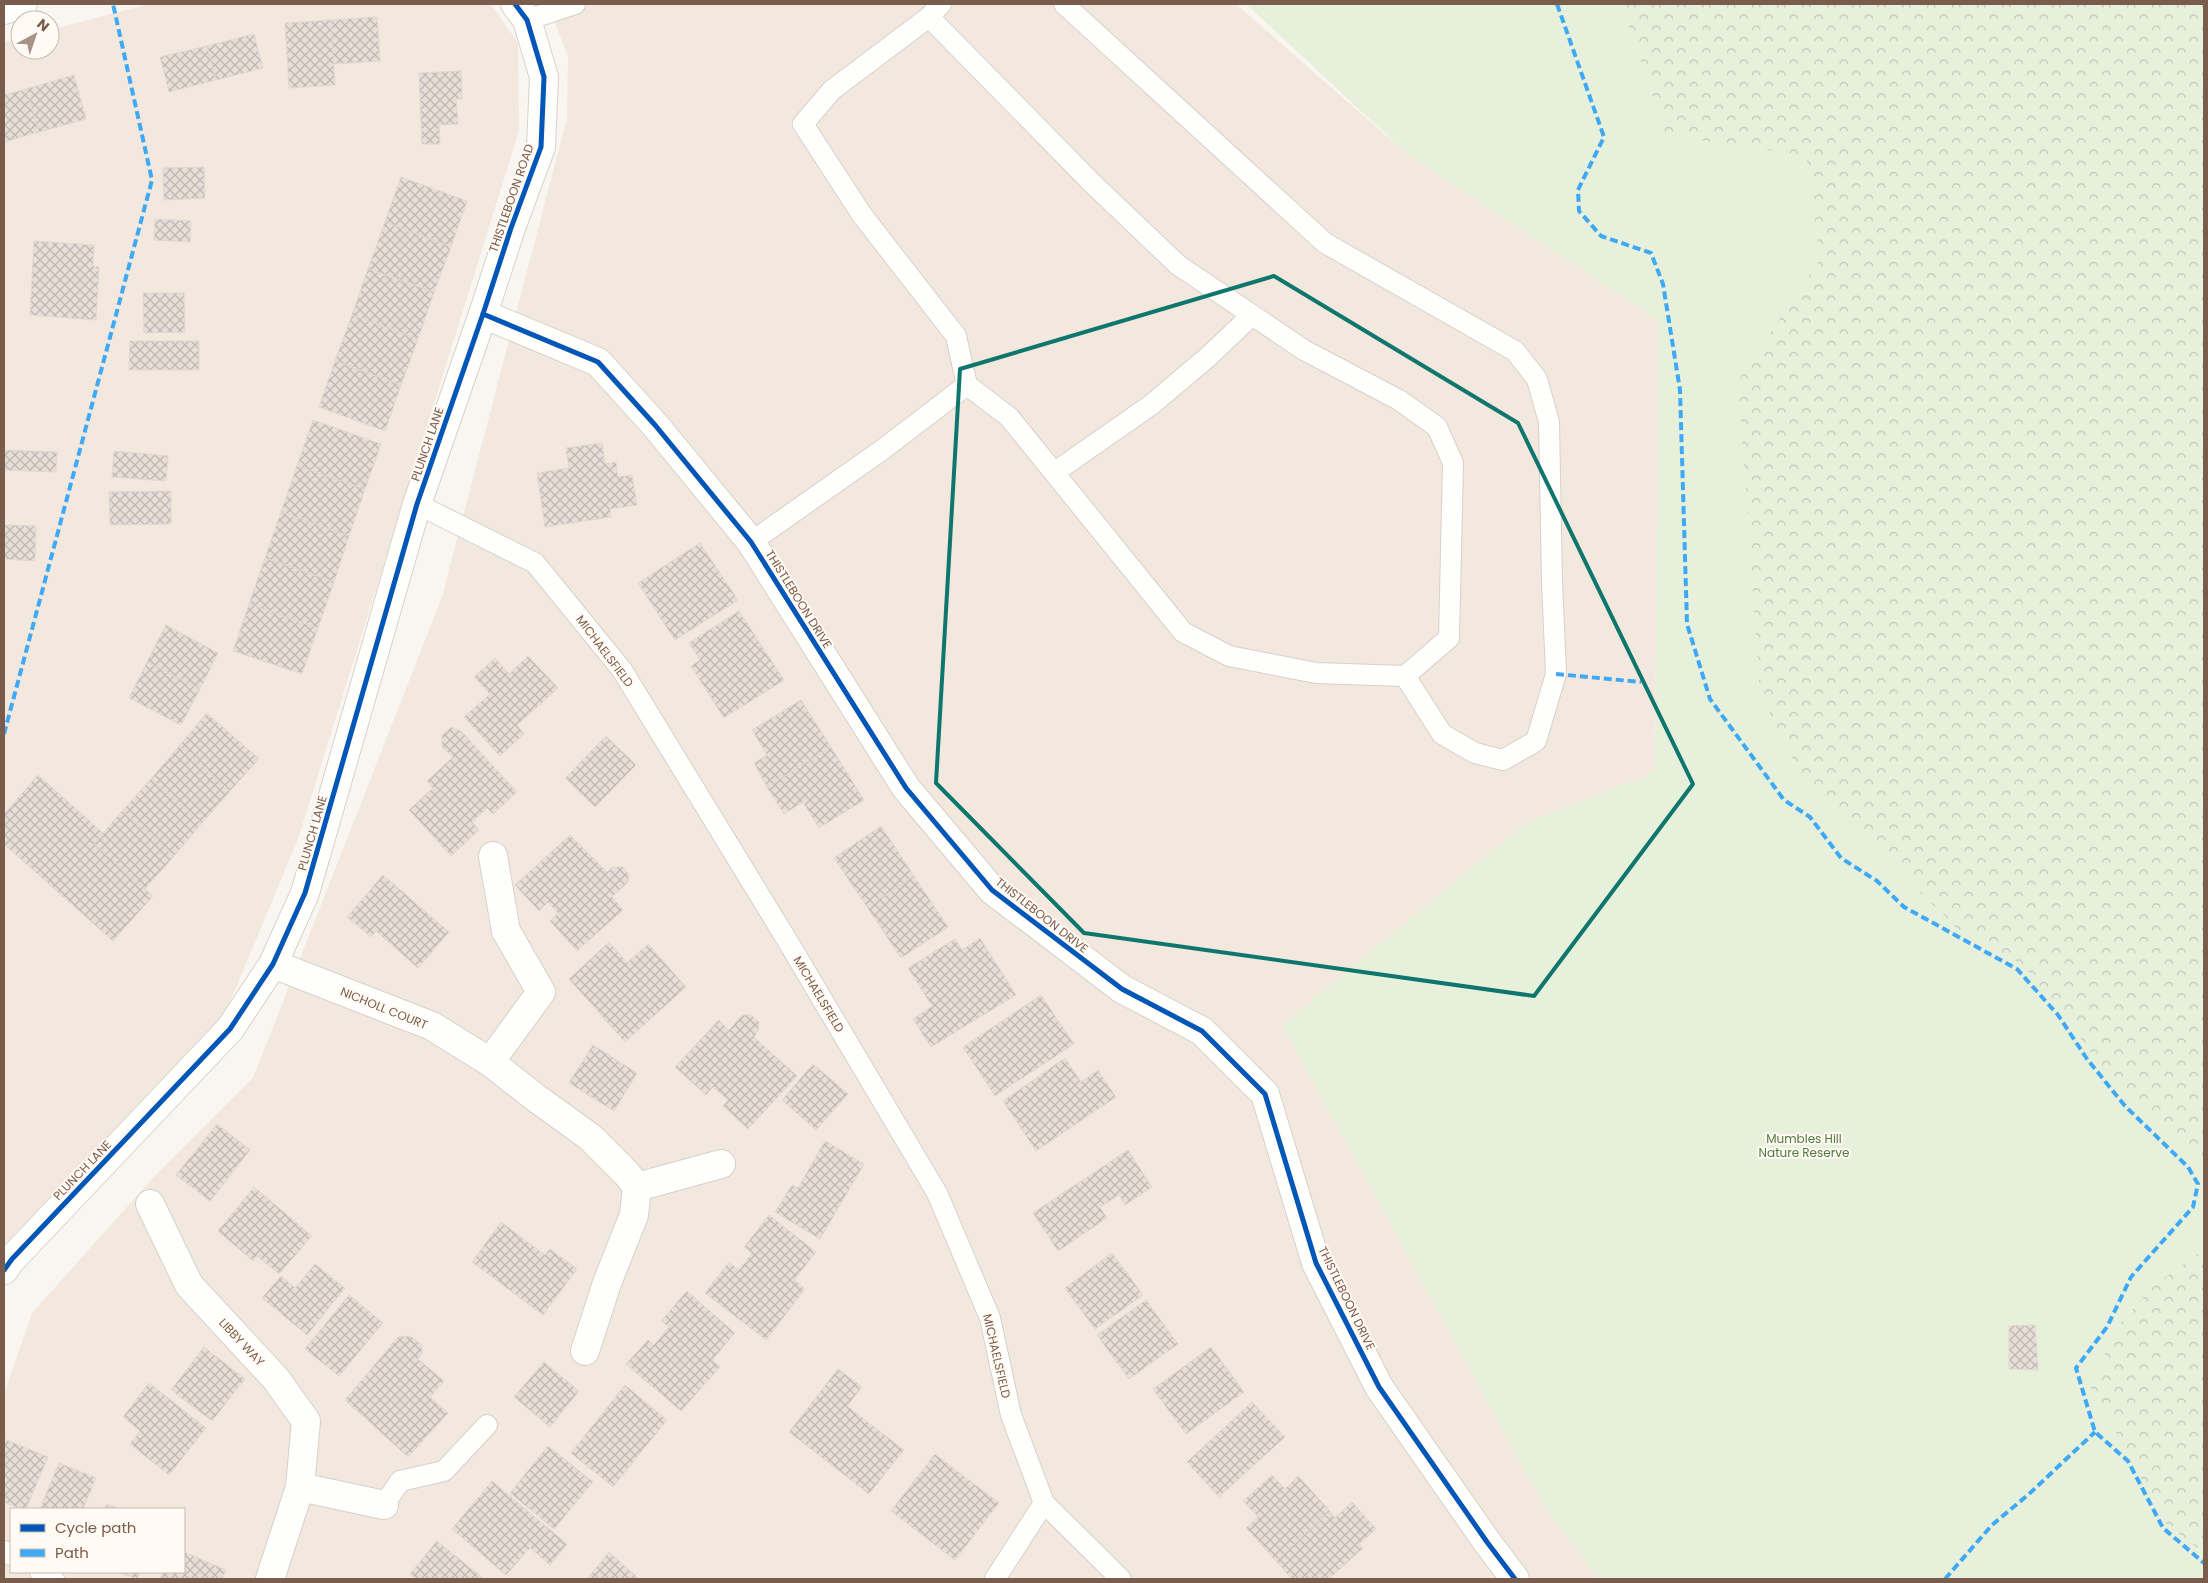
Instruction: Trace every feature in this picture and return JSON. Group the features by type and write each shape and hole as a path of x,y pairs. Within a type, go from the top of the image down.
{"street":[{"path":"4,10 23,4"},
{"name":"THISTLEBOON ROAD","path":"483,314 511,228 541,147 544,77 521,12"},
{"name":"PLUNCH LANE","path":"4,1270 12,1259 230,1029 273,964 305,893 417,504 483,314"},
{"name":"THISTLEBOON DRIVE","path":"483,314 598,362 655,425 751,542 906,788 992,890 1122,989 1202,1031 1265,1094 1316,1263 1379,1387 1515,1579"},
{"path":"490,1062 541,992 506,931 493,856"},
{"name":"NICHOLL COURT","path":"273,964 432,1026 490,1062 590,1137 628,1174 637,1187"},
{"path":"585,1351 607,1283 634,1215 637,1187 721,1164"},
{"name":"LIBBY WAY","path":"150,1204 189,1284 276,1379 306,1421 300,1487 270,1579"},
{"path":"300,1487 384,1505"}],"lane":[{"path":"521,12 575,4"},
{"path":"1064,4 1325,243 1515,351 1537,379 1549,422 1556,674 1536,741 1503,760 1474,753 1442,734 1405,676"},
{"path":"935,10 1093,184 1178,265 1252,315 1304,350 1399,400 1437,427 1453,463 1449,638 1405,676 1316,673 1229,656 1183,632 1009,417 968,385 956,336 862,216 803,124 832,90 935,10"},
{"path":"1054,472 1151,405 1209,356 1252,315"},
{"path":"751,542 882,450 968,385"},
{"name":"MICHAELSFIELD","path":"417,504 535,563 622,670 787,940 937,1193 990,1318 1011,1415 1044,1503"},
{"path":"384,1505 400,1482 444,1471 487,1425"},
{"path":"995,1579 1044,1503 1121,1579"},
{"path":"42,1573 54,1579"}],"highlighted area":[{"path":"1274,276 1518,423 1693,784 1534,996 1084,933 936,783 960,369"}],"shaded area":[{"path":"149,4 491,4 518,43 519,131 298,839 223,1019 10,1239 4,1248 4,42 10,40 10,60 60,60 60,27"},
{"path":"548,4 1236,4 1407,154 1658,320 1655,773 1524,824 1283,1025 1547,1511 1600,1579 4,1579 4,1394 32,1313 152,1179 253,1078 442,597 567,118 568,57"}],"green space":[{"name":"Mumbles Hill Nature Reserve","path":"1246,4 2204,4 2204,1579 1600,1579 1547,1511 1282,1025 1524,824 1655,772 1658,320 1407,154"},
{"path":"1621,4 2204,4 2204,1167 2198,1154 2129,1101 2023,965 1962,933 1803,779 1760,693 1738,381 1820,259 1806,156 1666,135"},
{"path":"2204,1250 2204,1553 2167,1525 2091,1388 2115,1330 2153,1286"}],"building":[{"path":"377,17 380,61 333,64 331,20"},
{"path":"331,20 335,85 289,88 285,23"},
{"path":"254,34 263,68 216,80 207,46"},
{"path":"207,46 216,80 169,92 160,57"},
{"path":"461,71 462,99 456,99 458,124 439,125 440,144 422,144 419,73"},
{"path":"74,75 86,119 39,132 26,89"},
{"path":"26,89 39,132 4,142 4,95"},
{"path":"204,167 205,198 164,200 163,168"},
{"path":"401,177 467,201 451,247 385,222"},
{"path":"155,219 191,221 190,242 154,240"},
{"path":"385,222 451,247 434,292 368,269"},
{"path":"34,241 94,245 93,266 99,267 96,320 30,315"},
{"path":"368,269 434,292 418,339 352,315"},
{"path":"143,293 184,293 185,332 144,333"},
{"path":"352,315 418,339 401,385 335,361"},
{"path":"130,341 199,341 199,370 129,370"},
{"path":"335,361 401,385 385,431 319,407"},
{"path":"313,420 381,444 365,489 297,466"},
{"path":"602,443 605,464 616,462 618,477 632,475 637,505 610,509 611,517 545,527 537,473 569,468 566,448"},
{"path":"4,450 57,452 56,472 4,470"},
{"path":"114,451 168,456 166,481 112,477"},
{"path":"297,466 365,489 349,536 281,512"},
{"path":"171,491 171,524 110,525 109,492"},
{"path":"281,512 349,536 334,582 265,558"},
{"path":"4,525 36,526 35,561 4,559"},
{"path":"700,543 738,600 675,640 638,583"},
{"path":"265,558 334,582 318,628 249,604"},
{"path":"249,604 318,628 302,674 233,651"},
{"path":"739,611 784,680 724,718 691,666 700,660 689,643"},
{"path":"166,625 218,653 200,689 147,662"},
{"path":"528,656 558,688 517,725 524,734 500,756 464,717 490,694 474,677 495,658 509,674"},
{"path":"147,662 200,689 181,725 129,698"},
{"path":"801,700 831,747 767,787 754,763 767,755 752,730"},
{"path":"207,713 259,759 230,791 179,746"},
{"path":"451,727 461,731 517,792 493,814 487,808 472,822 479,830 451,856 409,810 433,788 427,781 453,757 442,747 442,735"},
{"path":"606,736 636,765 595,807 565,778"},
{"path":"179,746 230,791 202,823 151,779"},
{"path":"831,747 864,800 819,828 803,802 784,814 767,787"},
{"path":"38,775 103,833 94,844 153,896 113,941 4,844 4,814"},
{"path":"151,779 202,823 174,856 122,811"},
{"path":"122,811 174,856 145,889 94,844"},
{"path":"881,826 914,876 867,907 834,858"},
{"path":"570,835 607,872 613,867 623,867 629,875 628,882 612,897 623,910 577,951 550,921 558,913 548,902 539,911 515,885"},
{"path":"383,875 449,932 418,968 376,931 371,937 347,917"},
{"path":"914,876 948,927 901,958 867,907"},
{"path":"980,938 1016,995 931,1047 913,1019 932,1006 908,968 955,939 962,950"},
{"path":"609,942 627,963 648,944 686,987 625,1042 569,979"},
{"path":"1041,995 1074,1044 995,1096 963,1047"},
{"path":"742,1015 751,1015 759,1022 758,1031 754,1037 797,1076 748,1129 723,1106 728,1100 713,1087 706,1095 675,1067 719,1020 729,1030"},
{"path":"593,1045 637,1073 614,1111 569,1083"},
{"path":"1065,1058 1081,1082 1098,1070 1116,1097 1036,1151 1003,1101"},
{"path":"813,1064 848,1094 816,1130 782,1100"},
{"path":"217,1124 250,1150 210,1201 176,1175"},
{"path":"825,1141 864,1164 820,1239 775,1212 792,1185 798,1188"},
{"path":"1128,1150 1152,1187 1125,1205 1119,1195 1100,1207 1107,1218 1058,1251 1033,1213"},
{"path":"254,1187 312,1236 279,1274 257,1256 253,1261 218,1231"},
{"path":"769,1215 816,1252 794,1280 805,1289 766,1340 705,1293 729,1262 739,1270 752,1253 744,1247"},
{"path":"501,1222 545,1255 550,1249 577,1269 543,1315 472,1262"},
{"path":"1112,1253 1143,1295 1095,1329 1065,1288"},
{"path":"315,1264 345,1288 307,1335 262,1298 281,1276 295,1288"},
{"path":"687,1291 735,1333 712,1360 720,1367 681,1411 626,1364 648,1340 654,1345 669,1327 661,1321"},
{"path":"349,1295 383,1323 339,1376 305,1349"},
{"path":"1146,1300 1178,1344 1129,1379 1097,1335"},
{"path":"2035,1325 2038,1370 2009,1369 2009,1326"},
{"path":"410,1336 421,1344 422,1353 418,1359 444,1381 430,1397 448,1413 408,1457 345,1400 398,1337"},
{"path":"204,1347 245,1379 212,1421 171,1390"},
{"path":"1211,1347 1244,1392 1186,1434 1153,1389"},
{"path":"544,1362 579,1391 550,1427 514,1397"},
{"path":"838,1369 862,1387 847,1406 904,1450 869,1494 789,1432"},
{"path":"149,1383 206,1428 169,1475 130,1444 140,1431 123,1417"},
{"path":"625,1385 667,1420 613,1487 571,1453"},
{"path":"1252,1402 1285,1437 1219,1497 1187,1462"},
{"path":"4,1439 48,1457 26,1508 19,1508 4,1502"},
{"path":"548,1446 593,1482 554,1529 510,1493"},
{"path":"935,1454 999,1503 955,1560 891,1511"},
{"path":"59,1463 96,1478 83,1508 40,1508"},
{"path":"1272,1475 1285,1489 1298,1476 1330,1511 1276,1561 1246,1528 1258,1517 1243,1501"},
{"path":"492,1481 567,1544 550,1565 530,1548 506,1575 452,1529"},
{"path":"1352,1502 1376,1529 1359,1544 1363,1548 1329,1579 1292,1579 1276,1561 1330,1511 1335,1518"},
{"path":"107,1504 117,1508 105,1508"},
{"path":"437,1541 484,1579 416,1579 410,1574"},
{"path":"185,1552 226,1570 222,1579 160,1579 163,1573 185,1573"},
{"path":"609,1552 639,1579 587,1579"},
{"path":"121,1573 140,1573 137,1579"}],"marked path":[{"path":"4,734 152,180 113,4"},
{"path":"1557,4 1604,137 1578,190 1579,211 1601,236 1651,253 1663,284 1680,390 1687,624 1710,699 1784,800 1810,817 1841,858 1877,881 1904,907 2017,969 2058,1015 2087,1059 2125,1106 2188,1167 2198,1184 2193,1207 2131,1277 2107,1327 2076,1368 2095,1432 2128,1461 2163,1528 2204,1563"},
{"path":"1556,674 1641,682"},
{"path":"1945,1579 1992,1525 2029,1494 2095,1432"}],"cycle path":[{"path":"4,1270 12,1259 230,1029 273,964 305,893 417,504 511,228 541,147 544,77 527,20 515,4"},
{"path":"483,314 598,362 655,425 751,542 906,788 992,890 1122,989 1202,1031 1265,1094 1316,1263 1379,1387 1515,1579"}]}
